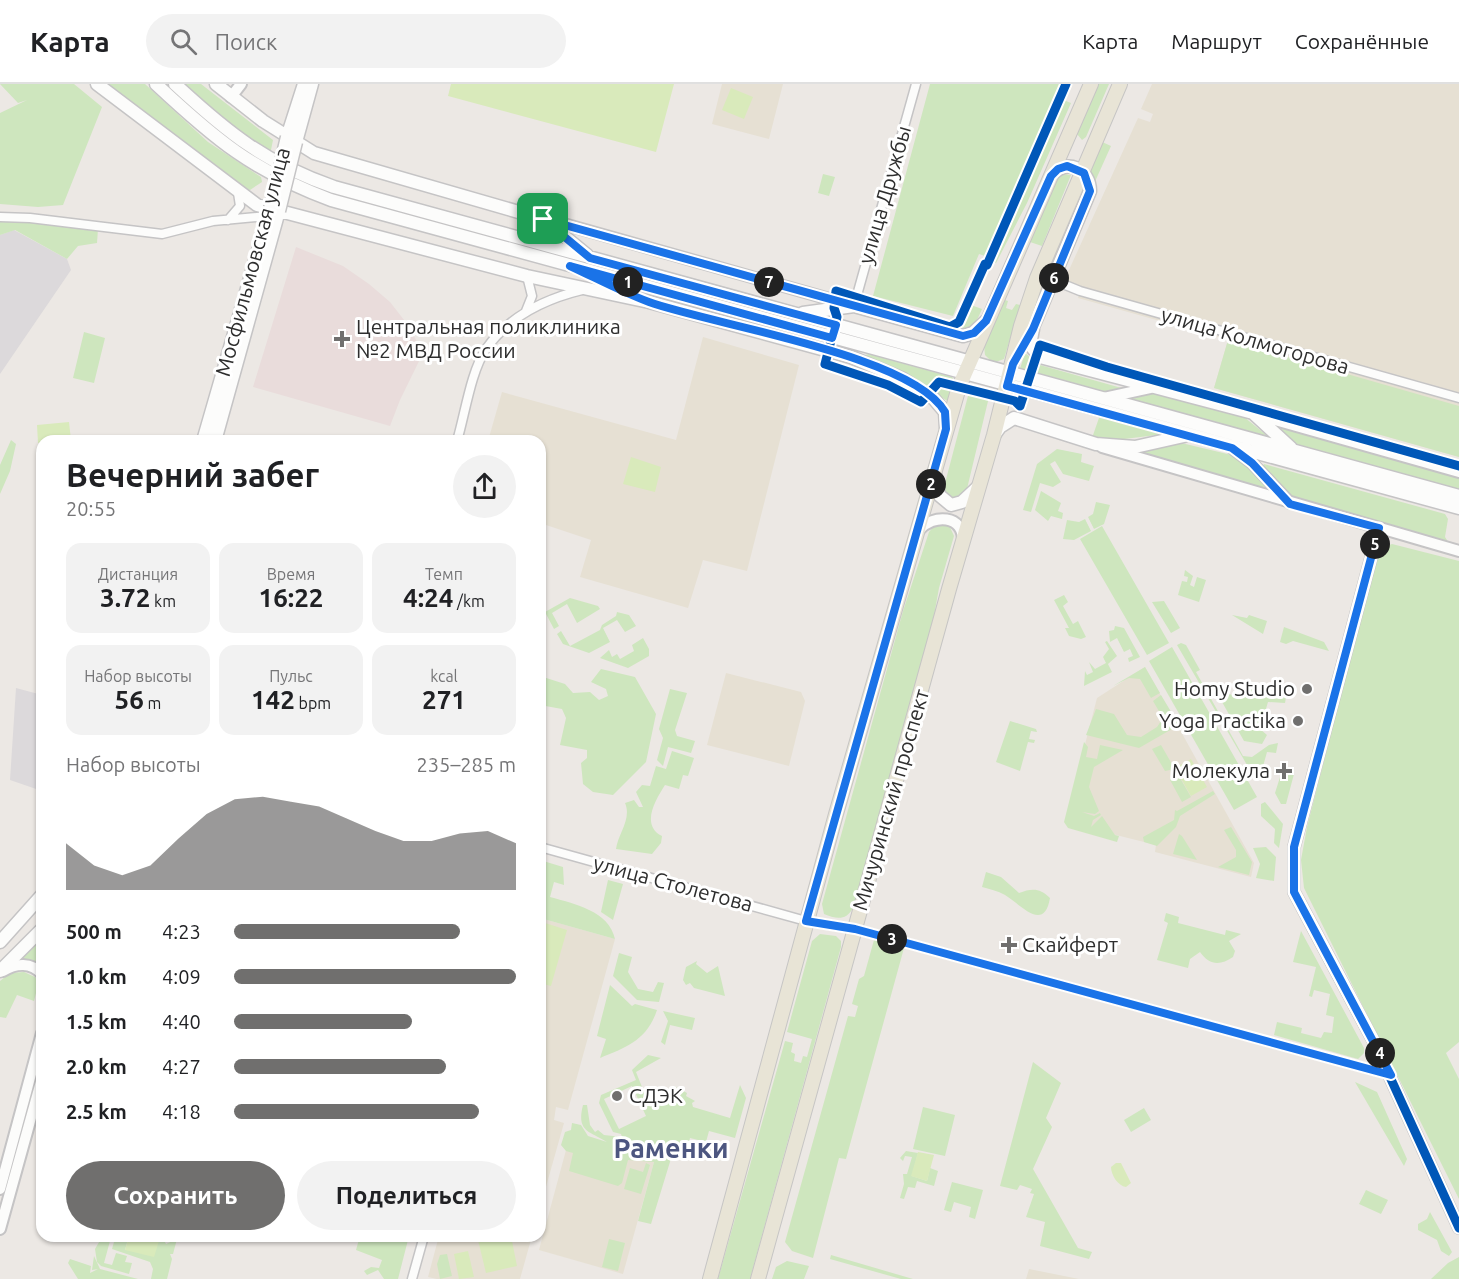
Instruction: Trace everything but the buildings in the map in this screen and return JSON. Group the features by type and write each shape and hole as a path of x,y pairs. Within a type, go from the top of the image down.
{"main road":[{"path":"97,84 238,193 272,212 582,290 649,302 831,351 884,369 927,394 945,412 946,429"},
{"path":"156,84 208,132 331,200 896,354 1100,399 1459,496"},
{"path":"175,84 263,164 334,187 797,314 966,368 992,381 1009,379 1232,448 1459,508"},
{"path":"216,84 292,140 314,153 543,219 590,258"},
{"name":"Мосфильмовская улица","path":"205,435 272,212 292,140 304,84"},
{"name":"Мосфильмовская улица","path":"292,140 312,84"},
{"path":"710,1279 806,921 946,429 966,368 1091,84"},
{"name":"Мичуринский проспект","path":"758,1279 1037,278 1120,84"},
{"path":"1009,379 1033,329 1090,191 1089,182 1082,171 1067,166 1058,169 1051,176"},
{"name":"Мосфильмовская улица","path":"216,435 272,212"},
{"path":"570,266 649,302"},
{"path":"797,314 854,306 958,336 974,333 986,321"},
{"path":"1033,329 1030,345 1040,357 1150,388 1253,413 1294,451"},
{"path":"831,351 896,354"},
{"path":"994,435 1000,427 1014,418 1096,444 1135,447 1188,435"},
{"path":"935,469 939,495 951,505 962,502 979,484"},
{"path":"0,942 36,902"},
{"path":"0,972 36,935"}],"street":[{"path":"231,97 241,84"},
{"name":"улица Дружбы","path":"854,306 916,84"},
{"path":"228,220 240,206 238,193"},
{"path":"0,217 30,218 162,234 200,224 272,212"},
{"path":"543,219 854,306"},
{"path":"526,312 532,296 527,276"},
{"name":"улица Колмогорова","path":"1053,280 1080,291 1459,398"},
{"path":"459,435 479,364 486,349 507,326 526,312 553,297 582,290"},
{"path":"1100,399 1150,388"},
{"path":"1253,413 1459,472"},
{"path":"1096,444 1126,456 1459,551"},
{"path":"1232,448 1252,463 1290,504"},
{"path":"919,530 932,519 947,519 960,529 963,542"},
{"path":"1379,528 1294,847 1294,892 1391,1075 1459,1228"},
{"name":"улица Столетова","path":"546,849 806,921 855,929 1391,1075"},
{"path":"0,972 18,965 28,965 36,970"},
{"path":"0,1190 36,1055"},
{"path":"0,1229 36,1100"},
{"path":"412,1279 422,1242"}],"shaded area":[{"path":"722,84 783,84 769,139 712,124"},
{"path":"1152,84 1459,84 1459,457 1214,388 1228,340 1078,298 1081,287 1064,281 1138,118 1150,122 1153,114 1141,109"},
{"path":"14,230 67,259 71,270 0,374 0,235"},
{"name":"Центральная поликлиника №2 МВД России","path":"296,247 343,266 369,284 390,302 408,325 423,353 390,426 253,387"},
{"path":"703,337 799,365 747,571 703,560 688,608 580,577 591,540 546,525 546,435 490,435 502,392 676,440"},
{"path":"1145,667 1254,863 1251,877 1155,852 1156,845 1068,823 1066,818 1097,698"},
{"path":"726,673 801,692 805,701 789,766 707,745"},
{"path":"16,688 36,693 36,789 10,780"},
{"path":"546,920 615,939 568,1110 556,1107 554,1120 564,1123 546,1187"},
{"path":"569,1139 654,1162 623,1274 539,1250 541,1242 546,1242 546,1224"},
{"path":"437,1242 530,1242 520,1279 437,1279 428,1277"},
{"path":"1029,1269 1079,1279 1026,1279"}],"green space":[{"path":"0,84 74,84 102,107 63,205 38,207 0,204 0,113 27,100 18,103"},
{"path":"107,84 145,84 208,142 261,177 262,182 250,190 242,189"},
{"path":"182,84 201,84 273,140 271,150 265,152"},
{"path":"451,84 674,84 656,152 448,96"},
{"path":"930,84 1063,84 988,257 979,254 953,316 873,296"},
{"path":"1097,84 1109,84 1086,137 1082,140 1077,134"},
{"path":"731,88 753,97 744,119 722,110"},
{"path":"1061,99 1071,103 1027,203 996,263 991,261"},
{"path":"1100,141 1111,146 1093,186 1089,167"},
{"path":"823,174 835,177 829,196 818,193"},
{"path":"1063,174 1071,175 1042,246 1030,242 1057,178"},
{"path":"18,220 98,229 97,243 78,246 67,259 15,230 0,235 0,221"},
{"path":"1005,300 1008,301 1006,308 1012,310 1016,304 1020,305 1004,359 993,363 985,355 984,346"},
{"path":"971,305 982,309 972,326 961,328"},
{"path":"84,332 105,338 94,383 73,378"},
{"path":"1228,340 1459,406 1459,457 1214,388"},
{"path":"1025,353 1040,365 1125,389 1109,395 1019,372"},
{"path":"869,354 952,377 955,382 949,402 905,374 865,355"},
{"path":"969,392 989,397 966,493 954,500 947,497 944,487"},
{"path":"1154,393 1244,417 1270,438 1121,398"},
{"path":"1277,411 1459,462 1459,465 1276,414"},
{"path":"1100,415 1165,434 1116,440 1092,438"},
{"path":"69,422 70,435 38,435 37,425"},
{"path":"1271,423 1459,475 1459,491 1299,448"},
{"path":"11,440 16,444 10,471 0,494 0,465"},
{"path":"1173,441 1240,457 1269,488 1266,490 1142,452 1158,444"},
{"path":"1057,449 1082,454 1081,462 1094,466 1089,481 1063,474 1055,461 1050,464 1061,482 1053,487 1040,483 1031,512 1023,510 1037,464"},
{"path":"631,457 661,467 655,492 623,484"},
{"path":"1264,464 1445,514 1448,519 1445,537 1451,546 1291,496 1263,466"},
{"path":"1041,491 1061,503 1058,511 1063,513 1062,519 1051,516 1048,521 1035,510"},
{"path":"1096,502 1110,505 1104,524 1094,529 1088,517 1093,514"},
{"path":"1085,519 1091,531 1074,540 1063,539 1067,520 1079,522"},
{"path":"936,524 949,525 954,536 939,588 932,627 853,908 844,917 833,917 824,914 822,904 903,611 929,532"},
{"path":"1102,526 1169,643 1147,655 1080,539"},
{"path":"1392,544 1459,561 1459,1042 1446,1053 1459,1079 1459,1199 1304,888 1301,860 1307,827 1377,554 1382,548"},
{"path":"1185,570 1193,576 1190,585 1194,587 1197,577 1206,580 1199,602 1178,595 1182,581 1187,582 1188,577 1184,576"},
{"path":"1064,595 1068,602 1063,606 1073,624 1078,621 1086,637 1081,639 1069,636 1065,628 1069,628 1054,600"},
{"path":"570,598 598,606 600,609 577,623 567,604 552,613 559,626 554,629 546,611"},
{"path":"1164,601 1180,628 1171,633 1152,602"},
{"path":"617,612 629,615 636,626 625,632 617,620 603,628 610,642 589,653 563,644 557,634 561,631 570,646 600,630 602,625 616,616"},
{"path":"1232,615 1247,618 1249,615 1267,621 1263,634"},
{"path":"1115,626 1124,628 1140,657 1129,662 1128,658 1133,656 1130,649 1124,652 1117,638 1110,642 1109,631 1114,630"},
{"path":"1284,627 1324,642 1329,651 1293,641 1286,644 1280,642"},
{"path":"643,638 649,649 649,656 628,668 600,658 609,650 612,657 617,654 620,659 634,651 632,645"},
{"path":"1107,641 1117,656 1108,664 1112,672 1084,686 1085,671 1087,675 1093,672 1089,662 1095,669 1106,663 1103,657 1109,649 1105,642"},
{"path":"1181,643 1186,645 1200,670 1196,672 1243,756 1252,757 1269,745 1278,743 1276,753 1267,752 1262,770 1258,774 1252,774 1177,645"},
{"path":"1172,647 1257,797 1234,810 1149,661"},
{"path":"1145,667 1160,693 1151,698 1140,679 1129,678 1113,686"},
{"path":"601,669 635,677 656,714 646,762 613,795 593,792 583,784 581,763 587,758 587,750 560,745 566,718 562,709 546,706 546,678 565,684 573,693 590,692 599,700 608,696 606,689 591,682"},
{"path":"1245,682 1287,692 1285,703 1268,702 1260,729 1267,735 1262,744 1244,741 1217,693 1219,689 1234,696 1241,695"},
{"path":"670,689 687,693 675,730 677,736 695,741 691,753 668,747 663,766 657,760 663,738 659,729"},
{"path":"1161,695 1179,725 1139,748 1086,735 1096,709 1114,714 1127,735 1141,737 1157,727 1163,718 1153,701"},
{"path":"1010,721 1036,729 1037,732 1031,731 1029,739 1035,740 1034,743 1028,742 1020,771 996,762"},
{"path":"1084,742 1088,747 1086,757 1097,759 1100,745 1123,750 1094,767 1089,787 1099,811 1095,814 1082,812 1094,816 1100,813 1101,815 1093,820 1091,827 1102,816 1115,835 1119,836 1117,842 1068,828 1064,822"},
{"path":"1161,745 1191,797 1182,802 1170,780 1173,773 1170,770 1165,771 1152,749"},
{"path":"672,751 694,758 688,776 683,775 679,789 665,785 654,804 652,825 655,831 662,836 661,843 652,854 616,849 626,821 625,803 634,800 639,807 643,807 636,792 642,785 650,786 656,766 666,769"},
{"path":"1191,759 1207,787 1191,796 1175,768"},
{"path":"1287,773 1294,774 1286,804 1281,804 1275,793 1281,774 1286,775"},
{"path":"1213,791 1215,794 1180,816 1176,827 1157,846 1144,842 1143,837 1174,820 1175,810"},
{"path":"1265,802 1283,824 1279,848 1274,843 1275,829 1261,816 1261,804"},
{"path":"1231,827 1252,862 1249,875 1218,867 1236,857 1236,850 1224,830"},
{"path":"1179,834 1182,836 1197,860 1173,854"},
{"path":"1266,847 1276,857 1274,881 1256,878 1260,864 1253,848"},
{"path":"546,862 563,867 564,885 554,882 550,897 580,906 598,915 612,929 615,939 546,920"},
{"path":"986,872 1001,877 1019,893 1028,890 1043,892 1050,898 1047,909 1042,914 1030,913 1005,895 982,887"},
{"path":"608,880 623,884 613,920 601,912"},
{"path":"1166,913 1179,917 1178,923 1225,935 1226,930 1241,934 1229,941 1235,951 1233,957 1224,962 1215,963 1207,960 1200,952 1190,959 1188,968 1157,960 1168,923 1164,921"},
{"path":"546,923 567,930 551,986 546,985"},
{"path":"1301,931 1364,1048 1364,1053 1358,1059 1274,1035 1277,1022 1302,1028 1301,1033 1321,1038 1324,1032 1332,1033 1334,1017 1326,1015 1330,994 1314,990 1312,997 1309,996 1316,967 1293,962"},
{"path":"820,934 836,936 841,941 841,947 750,1279 718,1279 785,1041 793,1043 791,1052 795,1054 794,1061 801,1063 803,1056 807,1057 812,1039 787,1032 812,941"},
{"path":"874,940 904,948 846,1159 839,1158 813,1258 792,1251 785,1242 848,1016 855,1017 858,1006 852,1004 859,979 864,976"},
{"path":"36,944 36,965 21,960"},
{"path":"619,953 632,957 628,972 638,989 653,992 658,982 664,983 659,1002 637,1000 613,976"},
{"path":"697,961 696,964 707,973 718,966 725,996 694,988 690,983 686,985 683,980 686,967"},
{"path":"24,972 35,977 36,993 34,1001 17,995 6,1018 0,1017 0,981 10,973"},
{"path":"610,985 632,1006 635,1004 657,1010 648,1029 635,1041 600,1058 606,1039 597,1036"},
{"path":"663,1011 695,1018 692,1030 670,1025 665,1045 661,1042 668,1021"},
{"path":"648,1055 661,1058 636,1072 650,1107 673,1095 674,1086 687,1093 686,1096 695,1101 692,1103 693,1107 730,1118 740,1085 746,1098 735,1138 709,1131 706,1142 690,1138 686,1155 673,1152 651,1224 638,1221 654,1162 628,1160 622,1183 618,1186 569,1171 573,1153 566,1151 561,1145 565,1132 571,1130 572,1123 581,1125 588,1136 607,1142 590,1133 583,1126 581,1114 583,1105 587,1105 590,1125 595,1132 598,1130 604,1135 622,1137 621,1134 613,1132 599,1103 601,1095 636,1080 632,1070","holes":["632,1086 646,1116 619,1129 604,1099"]},
{"path":"1033,1062 1061,1083 1046,1118 1052,1127 1033,1169 1078,1248 1092,1252 1089,1259 1040,1246 1045,1222 1026,1217 1034,1194 1030,1193 1032,1189 1020,1185 1017,1190 1000,1186"},
{"path":"1355,1082 1377,1092 1407,1159 1404,1166"},
{"path":"923,1107 955,1115 945,1156 913,1149"},
{"path":"1144,1108 1151,1120 1131,1132 1124,1120"},
{"path":"906,1151 918,1153 912,1176 927,1181 930,1168 938,1171 934,1186 917,1181 915,1188 908,1187 904,1199 900,1198 904,1184 903,1174 907,1174 912,1157 905,1156 903,1161 900,1158"},
{"path":"918,1152 934,1155 927,1181 911,1176"},
{"path":"646,1163 650,1165 641,1194 624,1189 630,1168 643,1172"},
{"path":"1116,1163 1121,1163 1131,1183 1126,1187 1116,1180 1112,1173 1111,1167"},
{"path":"952,1182 983,1190 975,1219 969,1217 971,1207 954,1202 951,1212 944,1210"},
{"path":"1366,1190 1388,1200 1381,1214 1359,1204"},
{"path":"1430,1212 1452,1252 1449,1256 1441,1251 1437,1240 1418,1230 1418,1224 1427,1219"},
{"path":"609,1239 625,1243 618,1271 602,1267"},
{"path":"99,1242 110,1242 104,1263 112,1265 116,1253 127,1256 125,1262 132,1263 129,1274 101,1266 97,1262 95,1249"},
{"path":"114,1242 127,1242 125,1250 154,1242 165,1242 166,1244 176,1242 173,1254 170,1254 172,1259 167,1279 151,1279 153,1269 150,1262 112,1249"},
{"path":"127,1242 159,1242 154,1257 125,1250"},
{"path":"358,1242 407,1242 398,1279 384,1279 378,1270 367,1275 364,1271 371,1267 379,1268 382,1260 356,1250"},
{"path":"478,1242 512,1242 517,1266 486,1273"},
{"path":"468,1251 474,1277 459,1279 454,1254"},
{"path":"447,1254 452,1276 440,1279 437,1264 440,1255"},
{"path":"831,1255 913,1279 901,1279 830,1259"},
{"path":"94,1256 100,1269 138,1279 78,1279 68,1263 70,1259 91,1266 90,1273 98,1269 92,1270"},
{"path":"1459,1257 1459,1279 1431,1279 1448,1263"},
{"path":"787,1261 809,1266 804,1279 772,1279 776,1267"}],"cycle path":[{"path":"1066,84 987,265 985,264 959,322 950,327 836,291 834,308 837,317 825,364 888,385 921,402 939,382 1015,401 1020,406 1040,345 1107,367 1459,466"},
{"path":"1379,528 1294,847 1294,892 1374,1042 1459,1228"}],"place":[{"name":"Центральная поликлиника №2 МВД России","path":"342,339"},
{"name":"Homy Studio","path":"1307,689"},
{"name":"Yoga Practika","path":"1298,721"},
{"name":"Молекула","path":"1284,771"},
{"name":"Скайферт","path":"1009,945"},
{"name":"СДЭК","path":"617,1096"}],"district":[{"name":"Раменки","path":"671,1149"}],"route":[{"path":"1072,166 1084,173 1089,182 1090,191 1033,329 1013,364 1007,386 1232,448 1252,463 1290,504 1379,528 1301,817 1294,847 1294,892 1302,911 1391,1075 1313,1056 855,929 806,921 919,530 946,429 945,412 942,406 923,391 884,369 831,351 649,302 570,266 832,338 836,325 590,258 543,219 958,336 967,336 974,333 986,321 1054,171 1072,166"}]}
